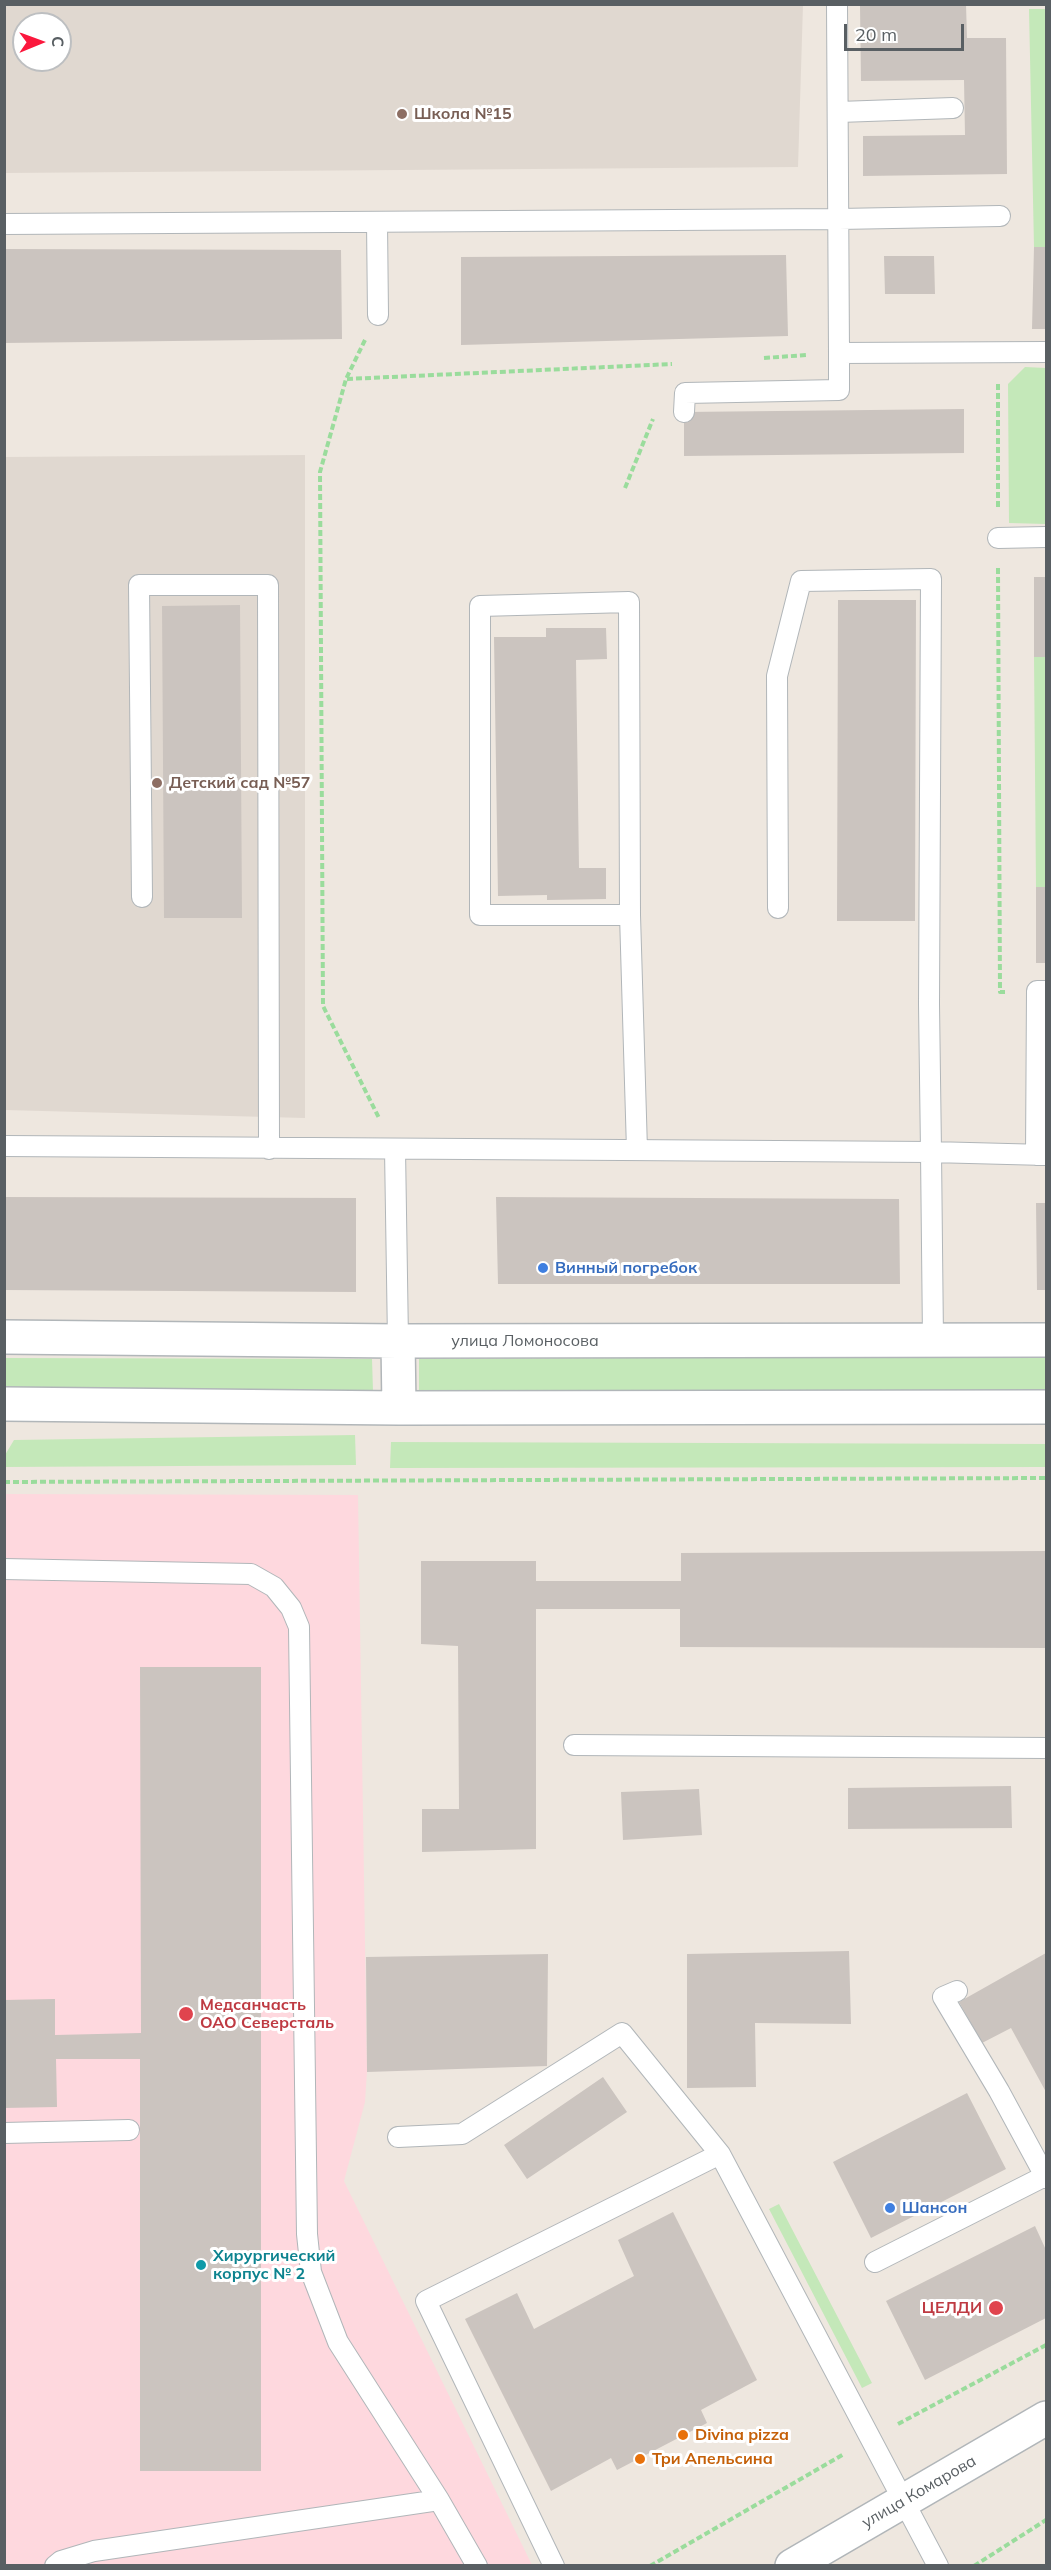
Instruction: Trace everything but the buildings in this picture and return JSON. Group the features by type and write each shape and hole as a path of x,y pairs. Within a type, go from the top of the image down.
{"street":[{"name":"улица Ломоносова","path":"4,1337 398,1341 1047,1340"},
{"path":"398,1341 399,1408"},
{"path":"4,1404 399,1408 1047,1407"},
{"name":"улица Комарова","path":"792,2565 1047,2418"}],"lane":[{"path":"684,412 685,393 839,390 837,4"},
{"path":"839,112 953,108"},
{"path":"4,224 1000,216"},
{"path":"377,222 378,315"},
{"path":"839,353 1047,352"},
{"path":"998,538 1047,537"},
{"path":"778,908 777,676 801,581 931,579 929,1004 933,1340"},
{"path":"142,897 139,585 268,585 269,1149"},
{"path":"630,915 480,915 480,606 629,603 630,915 637,1150"},
{"path":"4,1146 931,1152 1041,1155 1042,991"},
{"path":"395,1149 398,1341"},
{"path":"4,1569 251,1574 274,1587 291,1608 299,1627 307,2234 311,2272 338,2342 439,2500 477,2565"},
{"path":"574,1745 1047,1748"},
{"path":"875,2262 1046,2177 999,2091 943,1997 957,1991"},
{"path":"398,2138 462,2134 622,2033 720,2154 938,2565"},
{"path":"4,2133 129,2130"},
{"path":"554,2565 426,2301 720,2154"},
{"path":"55,2565 94,2551 439,2500"}],"path":[{"path":"378,315 346,379 320,472 322,1006 395,1149"},
{"path":"998,351 1000,992 1042,991"},
{"path":"346,379 675,364"},
{"path":"4,1482 1047,1478"},
{"path":"974,2565 1047,2520"}],"shaded area":[{"name":"Школа №15","path":"4,5 803,5 798,167 5,173"},
{"name":"Детский сад №57","path":"305,455 305,1118 5,1110 4,457"},
{"name":"Медсанчасть ОАО Северсталь","path":"5,1494 358,1495 367,2071 365,2102 344,2181 532,2565 5,2566"}],"green space":[{"path":"1029,9 1046,9 1046,247 1034,247"},
{"path":"1025,367 1046,368 1046,524 1009,523 1008,384"},
{"path":"1034,657 1046,657 1046,887 1036,887"},
{"path":"1046,1356 1046,1390 419,1392 419,1359"},
{"path":"5,1358 372,1359 373,1391 5,1393"},
{"path":"355,1435 356,1465 5,1467 5,1455 14,1440"},
{"path":"391,1442 1046,1444 1046,1467 390,1468"},
{"path":"779,2204 872,2383 862,2388 769,2209"}],"place":[{"name":"Школа №15","path":"402,114"},
{"name":"Детский сад №57","path":"157,783"},
{"name":"Винный погребок","path":"543,1268"},
{"name":"Медсанчасть ОАО Северсталь","path":"186,2014"},
{"name":"Шансон","path":"890,2208"},
{"name":"Хирургический корпус № 2","path":"201,2265"},
{"name":"ЦЕЛДИ","path":"996,2308"},
{"name":"Divina pizza","path":"683,2435"},
{"name":"Три Апельсина","path":"640,2459"}]}
